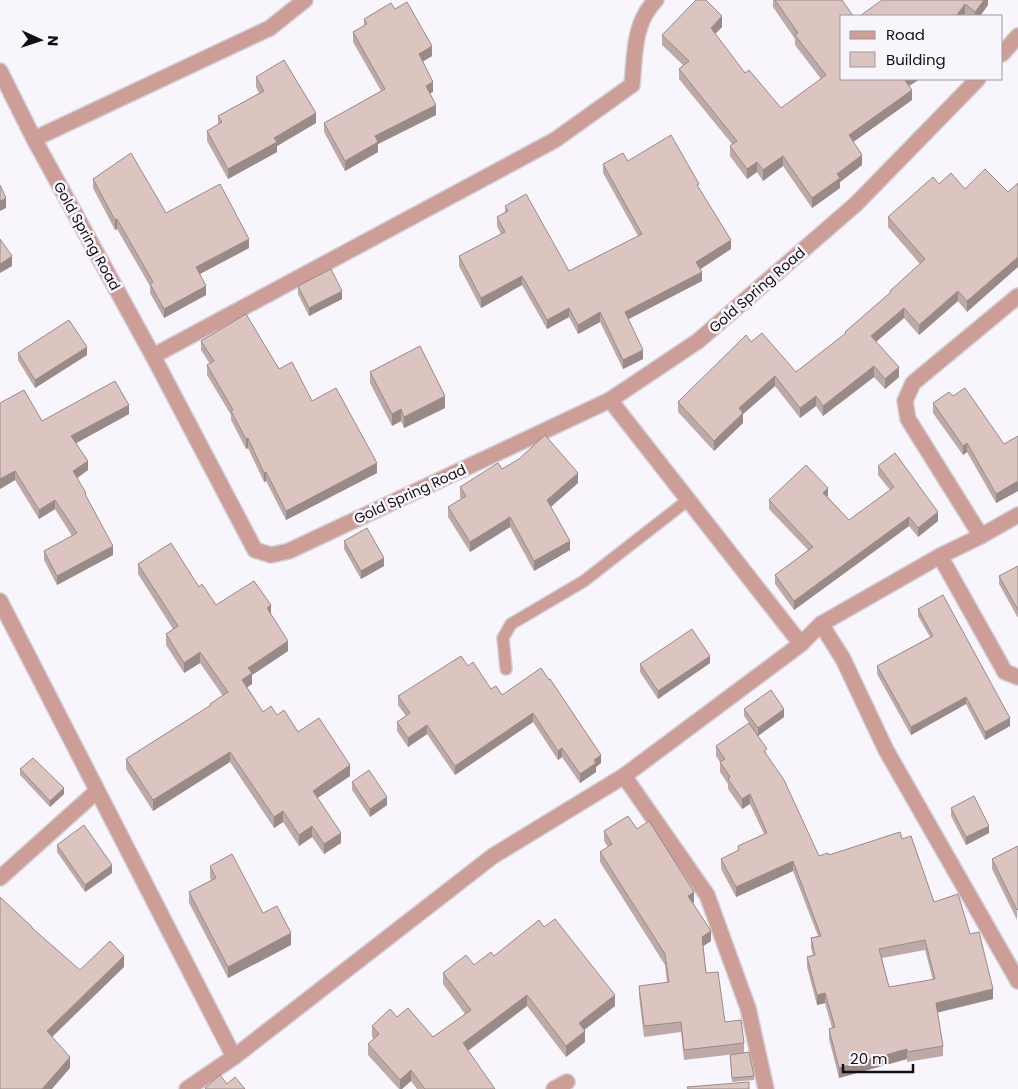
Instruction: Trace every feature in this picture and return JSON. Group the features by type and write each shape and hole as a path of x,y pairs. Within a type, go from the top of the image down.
{"street":[{"path":"34,138 270,28 305,0"},
{"path":"153,356 563,135 632,86 638,28 650,6 656,0"},
{"path":"1003,53 1018,36"},
{"name":"Gold Spring Road","path":"0,71 255,550 271,555 289,551 610,400 698,341 856,204 977,80"},
{"path":"982,536 908,419 905,401 913,383 1018,296"},
{"path":"610,400 801,644"},
{"path":"187,1089 234,1057 493,856 624,776 801,644 821,624 940,556 982,536 1018,515"},
{"path":"940,556 1005,672 1018,677"},
{"path":"0,601 234,1057"},
{"path":"821,624 844,659 886,750 1018,981"},
{"path":"624,776 707,894 748,1008 766,1089"},
{"path":"0,878 98,791"}],"lane":[{"path":"506,668 502,638 511,624 584,580 688,500"}],"building":[{"path":"696,0 706,0 722,16 711,28 745,73 749,70 781,108 826,75 795,35 798,33 775,0 842,0 852,15 840,15 840,80 905,80 912,90 849,135 862,155 837,174 840,178 812,198 783,156 763,170 757,162 747,169 730,146 737,141 679,69 689,61 662,35"},
{"path":"882,0 984,0 975,12 965,4 957,15 861,15"},
{"path":"407,2 432,46 419,54 433,82 426,86 436,105 375,136 378,142 345,161 324,123 385,89 353,32 367,24 364,19 391,3 395,9"},
{"path":"284,60 316,113 274,138 277,142 228,169 207,131 222,122 218,116 264,91 256,77"},
{"path":"671,135 699,184 697,185 731,240 696,262 702,272 625,312 643,350 623,360 600,312 578,325 569,308 547,320 522,276 481,298 459,256 505,232 497,217 508,211 505,206 526,194 569,271 642,234 603,164 623,153 628,161"},
{"path":"131,153 166,213 220,184 249,239 196,267 206,286 164,309 150,284 153,282 117,219 115,220 93,179"},
{"path":"985,169 1008,192 1018,183 1018,257 967,301 958,291 919,325 904,308 871,336 899,367 885,379 874,366 823,406 816,396 800,408 775,376 739,408 743,413 714,441 678,402 746,335 751,342 762,333 796,372 846,333 925,259 888,217 933,177 939,184 951,173 965,189"},
{"path":"0,185 6,198 0,201"},
{"path":"0,239 12,256 0,264"},
{"path":"331,269 342,291 309,308 298,286"},
{"path":"246,314 279,369 292,362 312,401 336,388 377,463 286,511 207,365 214,361 201,341"},
{"path":"69,320 87,347 35,380 18,353"},
{"path":"420,346 445,396 404,417 401,409 392,414 370,372"},
{"path":"115,381 129,405 71,436 88,461 73,471 113,546 57,576 44,551 77,533 55,500 39,510 15,471 0,479 0,403 24,390 42,421"},
{"path":"965,388 1004,444 1018,436 1018,481 996,494 967,443 963,446 933,403 949,392 953,396"},
{"path":"545,435 578,473 547,500 570,541 534,561 510,517 470,542 448,507 466,496 460,487 498,463 502,469 519,459"},
{"path":"895,453 938,512 918,528 909,517 794,601 775,575 813,547 769,500 806,465 828,488 823,493 849,520 894,487 878,466"},
{"path":"367,528 384,558 361,571 344,541"},
{"path":"171,543 199,587 202,584 216,605 254,581 271,605 267,608 288,641 248,668 252,673 242,680 263,712 271,706 277,715 284,710 298,732 319,718 350,765 313,791 341,833 324,844 312,826 299,835 283,811 274,817 230,752 153,800 126,759 211,705 228,692 200,652 184,663 166,634 178,626 138,564"},
{"path":"1018,566 1018,610 999,576"},
{"path":"943,595 1010,718 985,732 966,697 911,727 877,666 933,636 918,609"},
{"path":"692,629 710,656 658,691 640,664"},
{"path":"461,656 468,666 473,662 491,689 496,686 502,695 541,668 601,755 594,760 596,763 580,774 562,748 558,751 533,713 455,766 427,725 408,738 397,722 410,713 398,696"},
{"path":"771,690 784,709 758,728 744,709"},
{"path":"749,723 767,749 764,751 784,780 819,856 828,853 829,855 900,832 902,839 911,836 934,902 958,894 970,934 979,932 993,989 936,1003 943,1046 907,1052 907,1049 839,1068 829,1029 835,1027 825,993 817,995 807,957 815,955 811,938 821,936 793,861 736,887 721,859 739,850 738,846 767,833 750,794 742,799 728,779 730,777 720,762 725,759 716,746","holes":["925,940 935,979 889,987 879,949"]},
{"path":"33,758 64,788 50,801 20,769"},
{"path":"369,770 387,797 370,809 352,782"},
{"path":"974,796 989,826 966,837 951,808"},
{"path":"628,816 637,829 649,821 694,892 688,896 711,931 702,937 706,973 718,972 725,1022 741,1020 744,1043 684,1050 681,1022 644,1026 639,986 669,982 665,954 600,852 612,844 604,831"},
{"path":"84,825 112,865 85,885 57,845"},
{"path":"1018,846 1018,909 1017,910 992,859"},
{"path":"232,854 263,913 277,906 291,933 228,967 189,892 216,878 210,866"},
{"path":"0,897 80,970 110,941 124,956 47,1031 70,1057 42,1089 0,1089"},
{"path":"555,919 615,995 579,1023 585,1031 566,1046 527,995 463,1043 495,1089 425,1089 411,1070 400,1080 368,1044 379,1034 372,1026 390,1009 397,1017 408,1008 433,1037 471,1010 443,973 466,955 474,965 491,952 494,956 539,920 544,927"},
{"path":"749,1052 754,1076 732,1078 730,1055"},
{"path":"220,1075 227,1084 235,1077 245,1089 205,1088"},
{"path":"749,1082 749,1089 688,1089 687,1087"}]}
